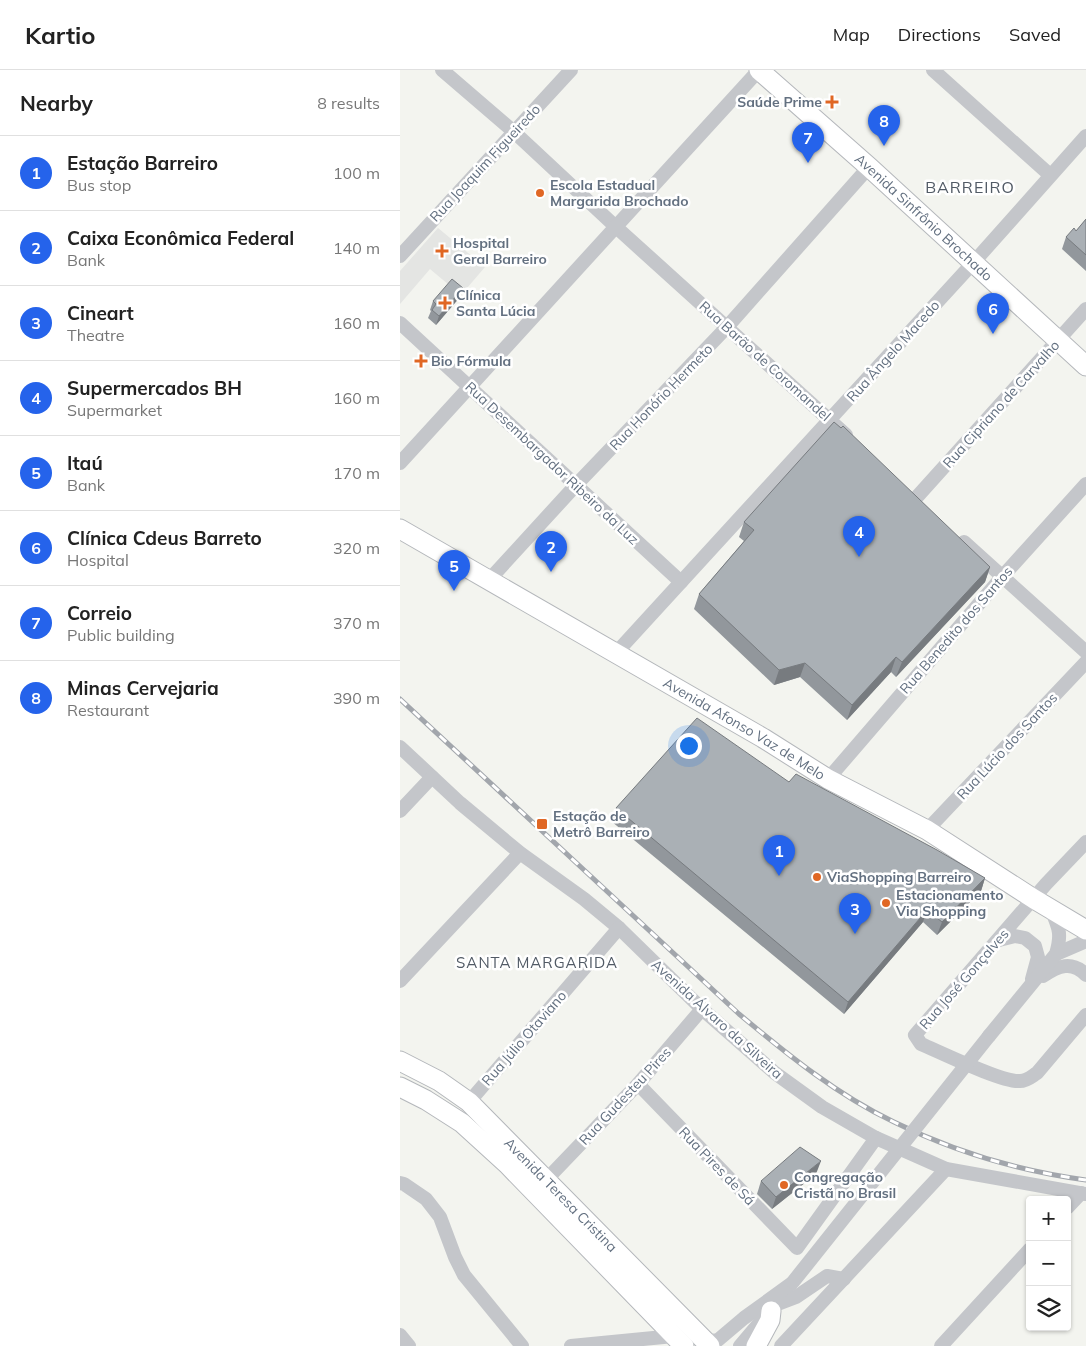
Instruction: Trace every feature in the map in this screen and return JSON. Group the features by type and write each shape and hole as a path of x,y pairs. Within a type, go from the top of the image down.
{"main road":[{"name":"Avenida Sinfrônio Brochado","path":"759,70 1086,366"},
{"name":"Avenida Afonso Vaz de Melo","path":"400,529 763,738 828,778 927,830 1086,930"},
{"name":"Avenida Teresa Cristina","path":"400,1061 439,1081 469,1102 704,1345"},
{"name":"Avenida Teresa Cristina","path":"400,1087 426,1100 462,1123 507,1164 679,1341"},
{"path":"756,1346 770,1320 773,1308"},
{"path":"679,1341 688,1338 704,1345"}],"street":[{"name":"Rua Barão de Coromandel","path":"442,70 514,131 616,227 859,446"},
{"name":"Rua Joaquim Figueiredo","path":"400,256 570,70"},
{"path":"400,464 759,70"},
{"path":"934,70 1050,176"},
{"name":"Rua Ângelo Macedo","path":"616,653 973,263 1086,136"},
{"name":"Rua Honório Hermeto","path":"489,580 576,485 727,327 868,167"},
{"name":"Rua Cipriano de Carvalho","path":"916,498 1086,309"},
{"name":"Rua Desembargador Ribeiro da Luz","path":"400,323 681,582"},
{"name":"Rua Benedito dos Santos","path":"828,778 1002,577 1086,484"},
{"path":"952,531 1086,652"},
{"name":"Rua Lúcio dos Santos","path":"927,830 1086,662"},
{"name":"Avenida Álvaro da Silveira","path":"400,747 520,853 584,899 619,928 702,1010 775,1073 822,1107 876,1138 946,1169 1083,1194"},
{"path":"400,811 432,777"},
{"name":"Rua José Gonçalves","path":"1086,842 1034,898 915,1035 921,1044 1003,1079 1019,1082 1037,1072 1086,1015"},
{"path":"400,981 520,853"},
{"path":"740,1346 773,1308 1030,984 1056,954 1060,940 1059,929 1051,909"},
{"name":"Rua Júlio Otaviano","path":"469,1102 619,928"},
{"path":"999,940 1015,936 1025,938 1035,946 1038,957 1030,984"},
{"path":"1056,954 1086,941"},
{"path":"1030,984 1057,966 1070,966 1082,971 1086,975"},
{"name":"Rua Gudesteu Pires","path":"546,1180 638,1084 702,1010"},
{"name":"Rua Pires de Sá","path":"638,1084 797,1248 876,1138"},
{"path":"781,1346 946,1169"},
{"path":"402,1184 426,1199 440,1218 464,1275 522,1346"},
{"path":"1071,1204 1083,1194"},
{"path":"940,1346 1026,1253"},
{"path":"773,1308 796,1297 826,1276 844,1279"},
{"path":"704,1345 718,1340 749,1314 792,1283"},
{"path":"400,1334 409,1346"},
{"path":"571,1346 679,1341"}],"shaded area":[{"name":"Hospital Geral Barreiro","path":"438,228 485,267 461,295 430,269 400,304 400,271"}],"building":[{"path":"1086,219 1086,255 1066,237 1074,228 1076,231"},
{"path":"452,279 463,288 439,316 432,310 436,304 433,301"},
{"path":"834,422 841,428 843,426 990,567 902,662 896,657 852,705 805,663 779,670 699,594 754,530 744,522"},
{"name":"ViaShopping Barreiro","path":"697,718 789,782 796,774 985,878 942,922 927,910 848,1002 616,808"},
{"path":"800,1147 821,1161 776,1197 761,1181"}],"railway":[{"path":"400,699 739,1014 794,1059 833,1087 894,1122 964,1151 1012,1166 1086,1180"}],"place":[{"name":"Saúde Prime","path":"832,102"},
{"name":"Minas Cervejaria","path":"884,146"},
{"name":"Correio","path":"808,163"},
{"name":"Escola Estadual Margarida Brochado","path":"540,193"},
{"name":"Hospital Geral Barreiro","path":"442,251"},
{"name":"Clínica Santa Lúcia","path":"445,303"},
{"name":"Clínica Cdeus Barreto","path":"993,334"},
{"name":"Bio Fórmula","path":"421,361"},
{"name":"Supermercados BH","path":"859,557"},
{"name":"Caixa Econômica Federal","path":"551,572"},
{"name":"Itaú","path":"454,591"},
{"name":"Estação de Metrô Barreiro","path":"542,824"},
{"name":"Estação Barreiro","path":"779,876"},
{"name":"ViaShopping Barreiro","path":"817,877"},
{"name":"Estacionamento Via Shopping","path":"886,903"},
{"name":"Cineart","path":"855,934"},
{"name":"Congregação Cristã no Brasil","path":"784,1185"}],"district":[{"name":"BARREIRO","path":"970,187"},
{"name":"SANTA MARGARIDA","path":"537,963"}]}
